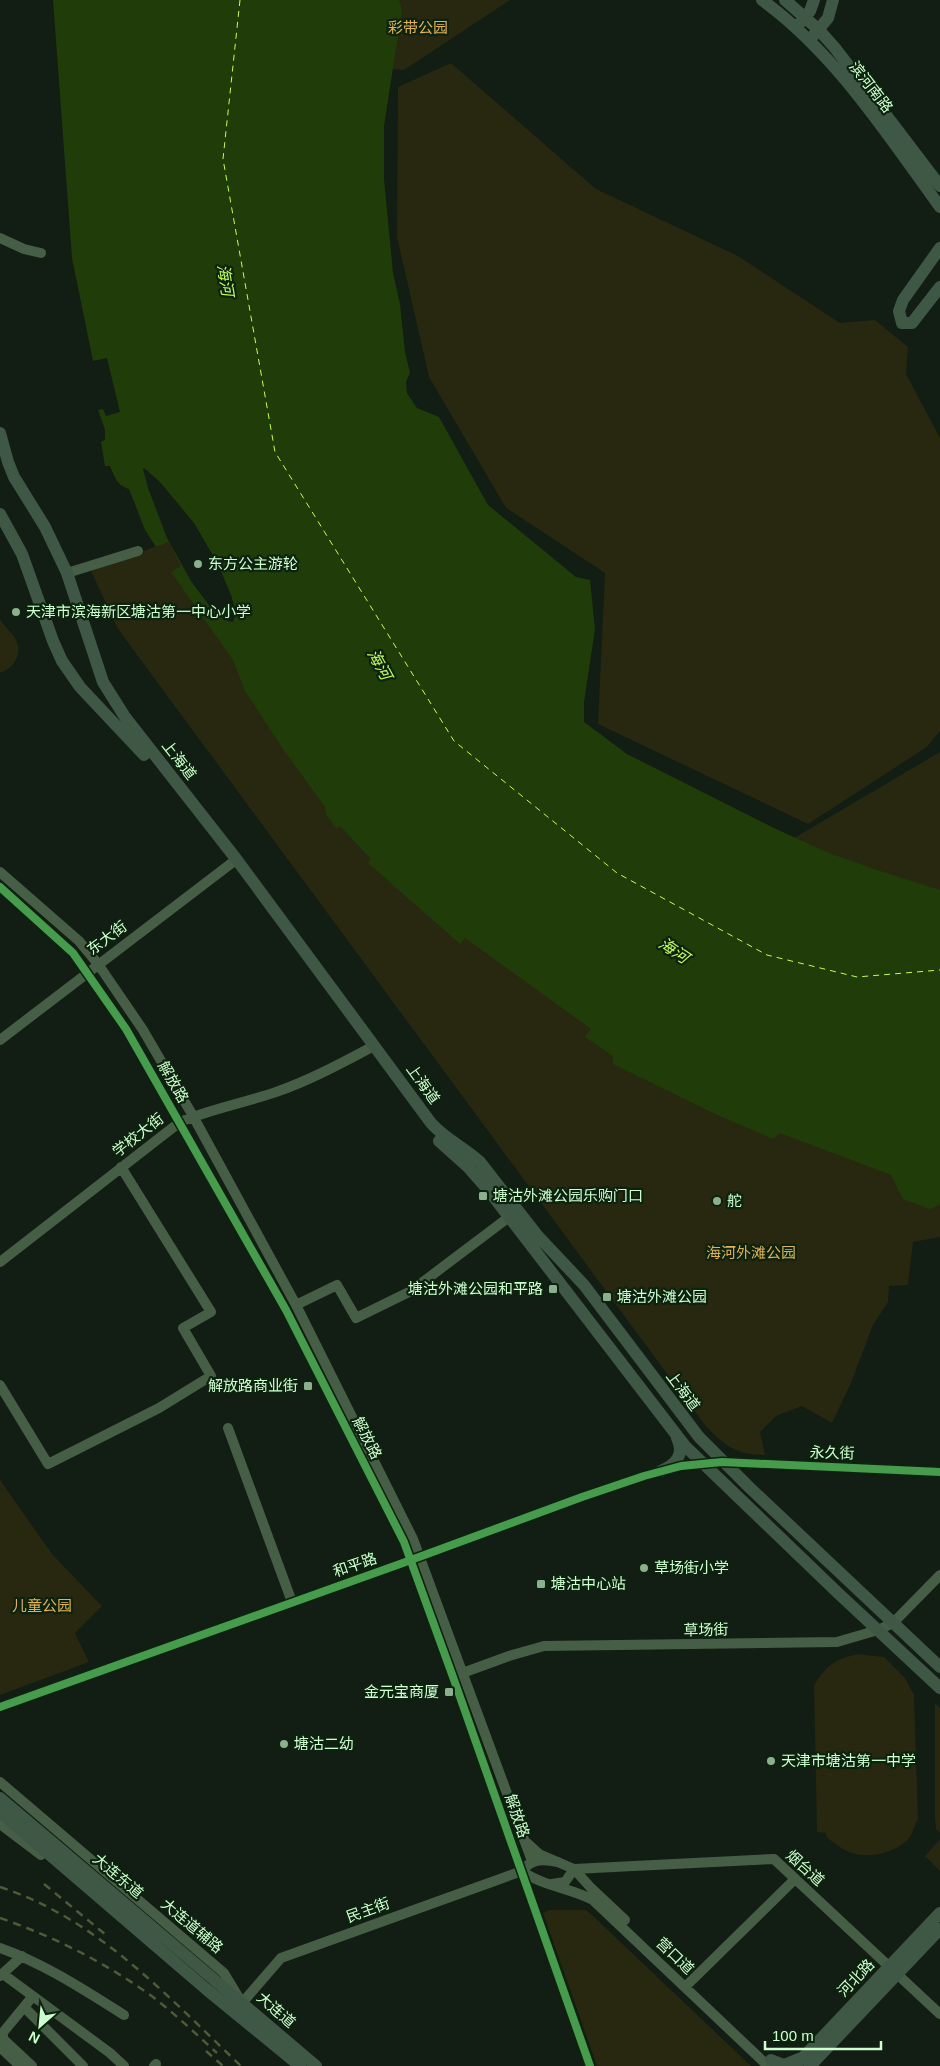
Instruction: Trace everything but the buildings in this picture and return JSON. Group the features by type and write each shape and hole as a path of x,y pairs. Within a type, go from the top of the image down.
{"main road":[{"name":"滨河南路","path":"762,0 796,27 836,68 940,207"},
{"name":"滨河南路","path":"785,0 805,16 841,55 940,186"},
{"path":"796,27 810,11 814,0"},
{"path":"810,40 828,18 833,0"},
{"path":"940,248 903,300 899,311 902,323 912,322 940,287"},
{"name":"上海道","path":"0,433 14,477 45,527 67,573 109,693 134,730 237,860 430,1123 446,1139 473,1155 480,1162 537,1234 584,1285 688,1424 722,1462 940,1667"},
{"name":"上海道","path":"0,514 22,554 53,641 67,670 80,688 151,763 233,862 428,1129 477,1176 673,1432 702,1464 940,1688"},
{"path":"661,1471 675,1463 680,1455 680,1444 673,1432"},
{"name":"大连东道","path":"0,1798 215,1979"},
{"name":"大连东道","path":"0,1812 206,1989"},
{"name":"河北路","path":"795,2066 809,2063 894,1970 940,1913"},
{"name":"河北路","path":"894,1970 940,1929"},
{"name":"大连道","path":"215,1979 316,2066"},
{"name":"大连道","path":"206,1989 300,2066"},
{"path":"771,2065 809,2063"}],"street":[{"path":"0,238 24,249 41,253"},
{"path":"67,573 138,551"},
{"name":"东大街","path":"0,1040 87,971 233,862"},
{"name":"解放路","path":"0,872 79,941 98,964 143,1030 193,1116 296,1305 418,1560 522,1871 590,2066"},
{"name":"解放路","path":"0,887 73,953 87,971 126,1030 286,1310 404,1542 418,1560 422,1588 532,1861"},
{"name":"学校大街","path":"0,1262 180,1122 193,1116 288,1088 370,1048"},
{"path":"0,1385 48,1464 159,1408 211,1376 183,1328 211,1312 121,1167"},
{"path":"296,1305 337,1285 356,1318 411,1291 509,1217"},
{"path":"228,1428 292,1602"},
{"path":"418,1560 429,1556 437,1550 582,1497 661,1471 681,1466 722,1462"},
{"name":"永久街","path":"722,1462 940,1472"},
{"name":"和平路","path":"0,1707 292,1602 418,1560"},
{"name":"草场街","path":"458,1675 521,1652 544,1646 823,1644 837,1642 878,1630 893,1623 940,1575"},
{"name":"大连道辅路","path":"0,1782 224,1972 242,2003"},
{"path":"0,1824 60,1870 203,1993 228,2011 245,2020"},
{"path":"524,1838 539,1854 574,1869 564,1882 550,1884"},
{"path":"522,1871 532,1861 545,1859 558,1862"},
{"name":"烟台道","path":"574,1869 774,1859 940,2014"},
{"name":"营口道","path":"574,1869 688,1985 771,2065"},
{"name":"营口道","path":"522,1871 528,1876 579,1892 593,1900 688,1985"},
{"name":"民主街","path":"242,2003 281,1958 522,1871"},
{"path":"688,1985 795,1879"},
{"path":"0,1948 22,1956 69,1980 124,2015"},
{"path":"22,1956 2,1975 110,2053 124,2066"},
{"path":"32,2066 3,2039 1,2034 33,1996"},
{"path":"24,2007 83,2066"},
{"path":"0,2047 20,2066"}],"green space":[{"name":"彩带公园","path":"388,0 510,0 404,70 392,69"},
{"path":"451,63 596,189 738,256 840,323 875,320 908,347 906,374 940,438 940,731 927,747 808,824 598,724 605,573 506,508 429,377 397,237 398,87"},
{"name":"海河外滩公园","path":"178,538 940,1168 940,1237 913,1242 908,1285 889,1286 888,1302 873,1325 851,1383 832,1423 802,1406 776,1416 760,1432 765,1455 738,1451 717,1438 704,1424 118,629 91,571"},
{"path":"0,620 15,638 18,644 18,655 10,668 0,673"},
{"path":"940,752 940,918 789,841"},
{"name":"儿童公园","path":"0,1480 52,1554 102,1606 75,1633 89,1662 0,1695"},
{"path":"858,1654 884,1657 905,1678 914,1695 918,1819 910,1837 904,1843 889,1851 872,1855 855,1854 847,1851 827,1838 826,1833 817,1832 814,1685 823,1672 832,1664 843,1658"},
{"path":"935,1703 940,1708 940,1833 936,1829 935,1819"},
{"path":"940,1839 940,1871 925,1856"},
{"path":"549,1910 586,1910 751,2066 597,2066 543,1913"}],"water":[{"name":"海河","path":"53,0 399,0 402,10 384,126 384,179 393,273 400,304 405,352 410,373 406,382 407,393 417,408 439,417 488,505 576,577 590,580 595,629 584,702 584,722 627,754 776,829 829,853 940,890 940,1204 930,1209 903,1199 891,1175 780,1133 773,1139 715,1114 613,1064 613,1056 585,1037 591,1029 465,938 460,944 368,863 371,859 340,826 336,828 326,815 325,807 285,752 245,691 233,660 171,572 181,566 169,542 156,547 145,530 129,489 119,483 110,466 105,466 101,442 105,440 105,430 98,410 103,409 106,416 120,412 107,358 93,361 72,258"}],"pier":[{"path":"144,468 160,482 194,523 218,564 236,612 233,622 224,620 208,604 191,581 167,538 148,488"}],"ferry route":[{"path":"240,0 223,159 275,452 454,741 617,873 767,955 857,977 940,970"}],"railway":[{"path":"44,1884 106,1935"},
{"path":"0,1887 35,1901 69,1919 100,1940 159,1987 241,2066"},
{"path":"0,1918 60,1942 117,1973 153,1997 217,2053"},
{"path":"206,2051 223,2066"}],"cycle path":[{"path":"0,887 73,953 126,1029 286,1310 404,1542 590,2066"},
{"path":"0,1707 582,1497 644,1476 681,1466 722,1462 940,1472"}],"place":[{"name":"东方公主游轮","path":"198,564"},
{"name":"天津市滨海新区塘沽第一中心小学","path":"16,612"},
{"name":"塘沽外滩公园乐购门口","path":"483,1196"},
{"name":"舵","path":"717,1201"},
{"name":"塘沽外滩公园和平路","path":"553,1289"},
{"name":"塘沽外滩公园","path":"607,1297"},
{"name":"解放路商业街","path":"308,1386"},
{"name":"草场街小学","path":"644,1568"},
{"name":"塘沽中心站","path":"541,1584"},
{"name":"金元宝商厦","path":"449,1692"},
{"name":"塘沽二幼","path":"284,1744"},
{"name":"天津市塘沽第一中学","path":"771,1761"}]}
